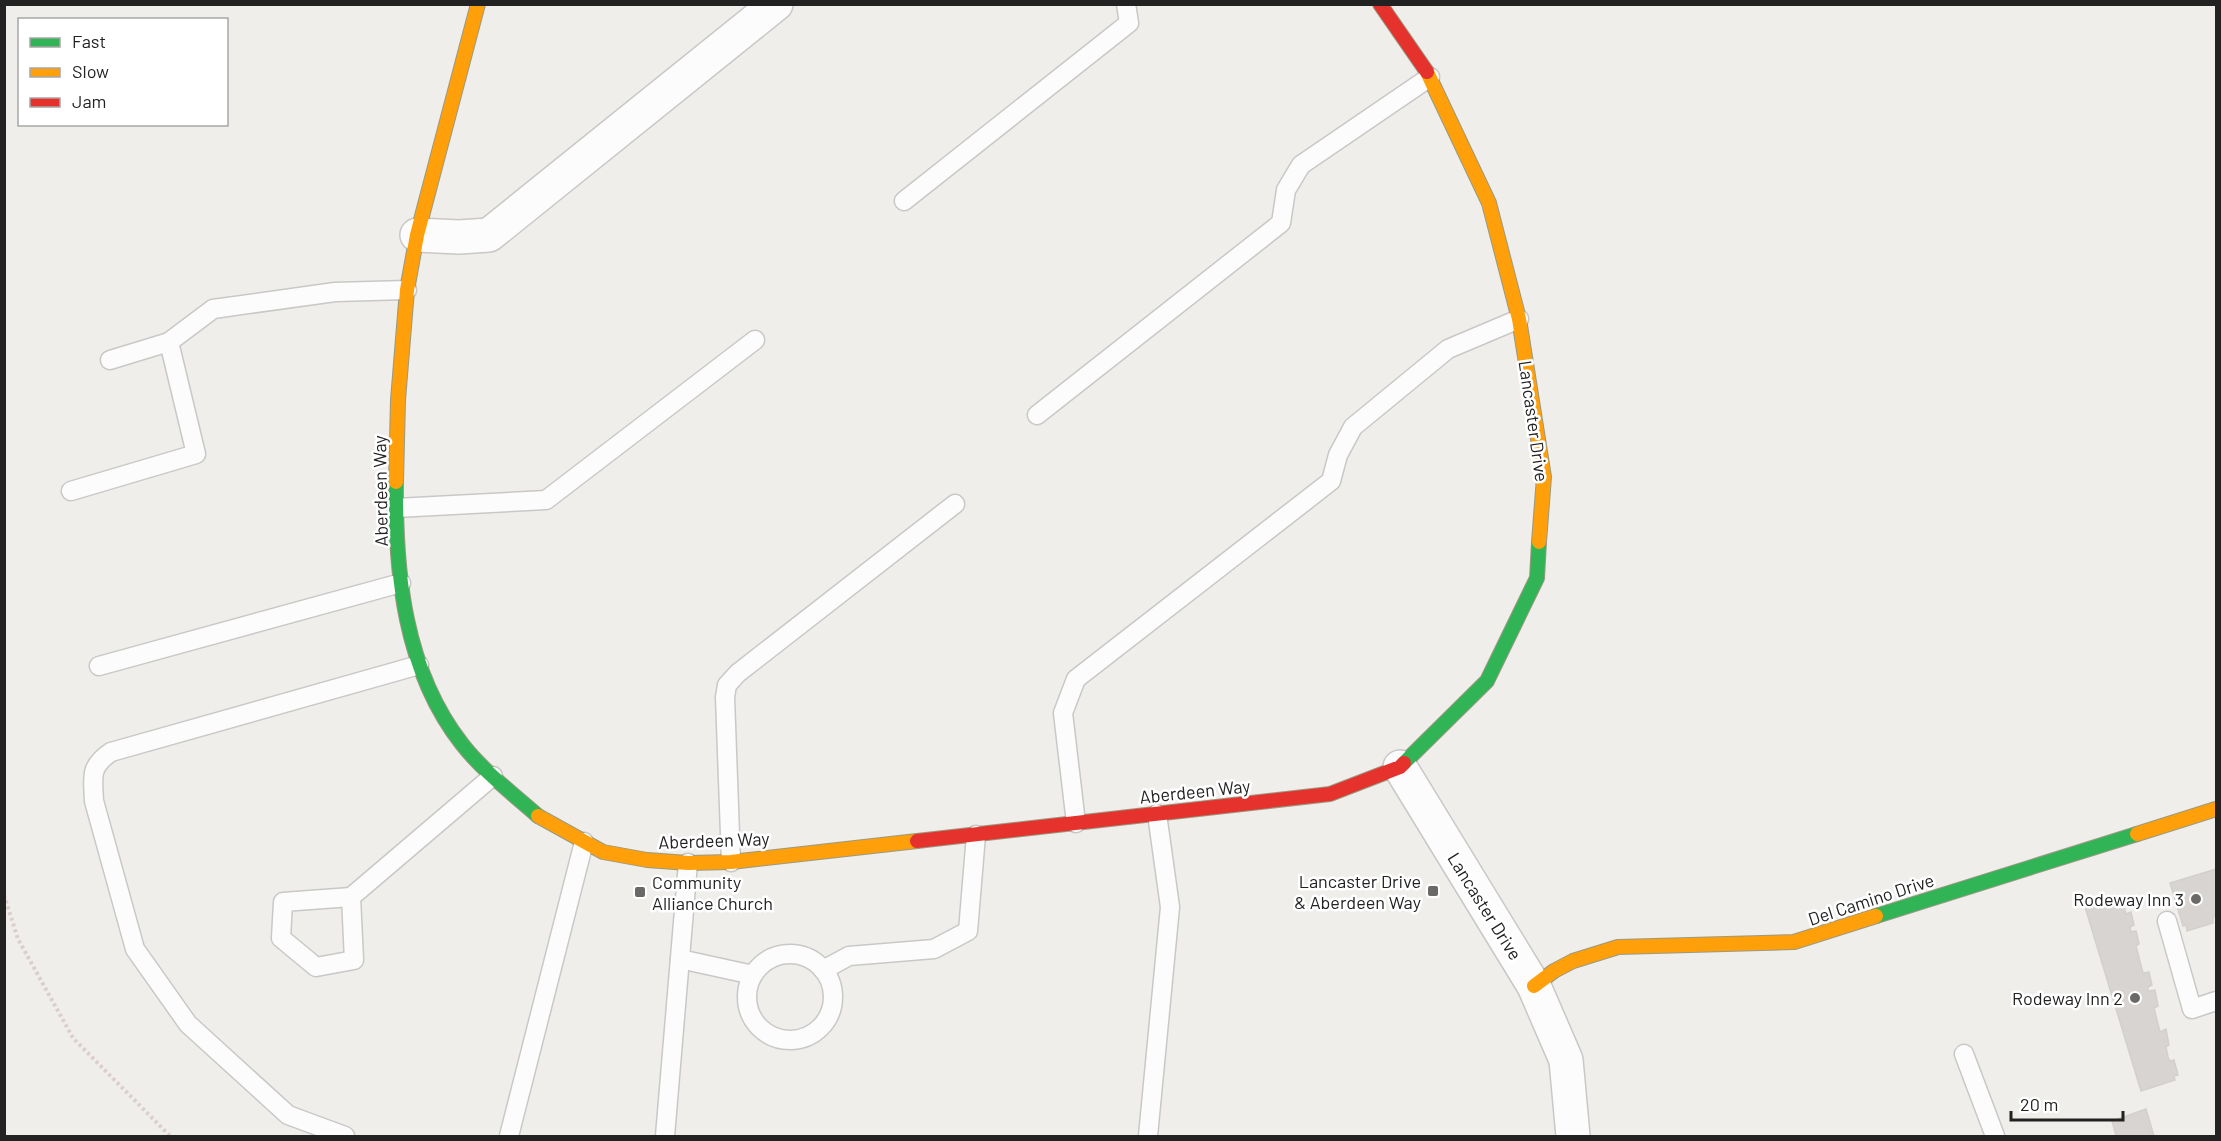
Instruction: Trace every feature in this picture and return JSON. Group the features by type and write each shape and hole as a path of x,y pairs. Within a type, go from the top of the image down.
{"street":[{"name":"Aberdeen Way","path":"478,4 417,235 407,290 398,400 396,508 401,583 406,622 419,665 444,717 462,744 493,776 540,818 603,852 647,860 688,863 731,862 1329,794 1400,767"},
{"path":"417,235 459,237 489,235 776,4"},
{"name":"Lancaster Drive","path":"1380,4 1430,77 1489,203 1519,319 1544,477 1537,578 1487,681 1400,767 1534,987 1566,1060 1573,1137"},
{"name":"Del Camino Drive","path":"1534,987 1551,972 1570,960 1618,947 1794,942 2217,808"}],"lane":[{"path":"904,201 1129,24 1126,4"},
{"path":"1036,415 1281,223 1286,190 1301,165 1430,77"},
{"path":"110,360 169,342 213,309 335,292 407,290"},
{"path":"1076,823 1063,713 1076,679 1331,481 1338,455 1353,427 1448,349 1519,319"},
{"path":"396,508 546,500 755,340"},
{"path":"71,491 196,454 169,342"},
{"path":"731,862 725,698 727,685 738,673 955,504"},
{"path":"99,666 401,583"},
{"path":"345,1137 288,1115 188,1024 135,949 94,801 93,776 95,766 111,752 419,665"},
{"path":"351,897 354,960 316,967 281,938 283,902 351,897 493,776"},
{"path":"1148,1137 1170,907 1157,813"},
{"path":"823,970 849,956 934,949 968,931 976,835"},
{"path":"509,1137 584,842"},
{"path":"664,1137 688,863"},
{"path":"2167,921 2192,1008 2217,1001"},
{"path":"780,954 797,954 813,961 823,970 832,988 832,1005 826,1021 814,1033 799,1039 782,1040 766,1034 754,1022 747,1006 747,989 753,975 765,962 780,954"},
{"path":"680,959 753,975"},
{"path":"1964,1054 1995,1137"}],"path":[{"path":"4,895 18,939 73,1038 170,1137"}],"building":[{"name":"Rodeway Inn 3","path":"2216,869 2216,916 2213,917 2213,923 2187,931 2186,925 2183,926 2170,883"},
{"name":"Rodeway Inn 2","path":"2121,897 2126,914 2131,912 2134,925 2130,927 2131,932 2136,931 2139,944 2136,946 2143,973 2149,972 2152,985 2148,987 2148,991 2155,990 2158,1006 2154,1008 2160,1032 2166,1029 2169,1045 2166,1047 2168,1057 2170,1061 2174,1060 2178,1075 2174,1076 2175,1080 2141,1091 2085,907"},
{"path":"2146,1109 2154,1136 2116,1136 2112,1121"}],"traffic: fast":[{"path":"396,482 401,585 415,652 427,684 442,715 470,754 498,782 538,816"},
{"path":"1404,763 1487,681 1537,578 1539,542"},
{"path":"1876,916 2137,834"}],"traffic: slow":[{"path":"396,482 398,400 407,290 417,235 478,4"},
{"path":"1427,72 1489,203 1519,319 1544,477 1539,542"},
{"path":"2137,834 2216,809"},
{"path":"538,816 603,852 647,860 688,863 731,862 917,841"},
{"path":"1534,986 1554,971 1573,961 1618,947 1794,942 1876,916"}],"traffic: jam":[{"path":"1380,4 1427,72"},
{"path":"917,841 1330,794 1400,767 1404,763"}],"place":[{"name":"Lancaster Drive & Aberdeen Way","path":"1433,891"},
{"name":"Community Alliance Church","path":"640,892"},
{"name":"Rodeway Inn 3","path":"2196,899"},
{"name":"Rodeway Inn 2","path":"2135,998"}]}
